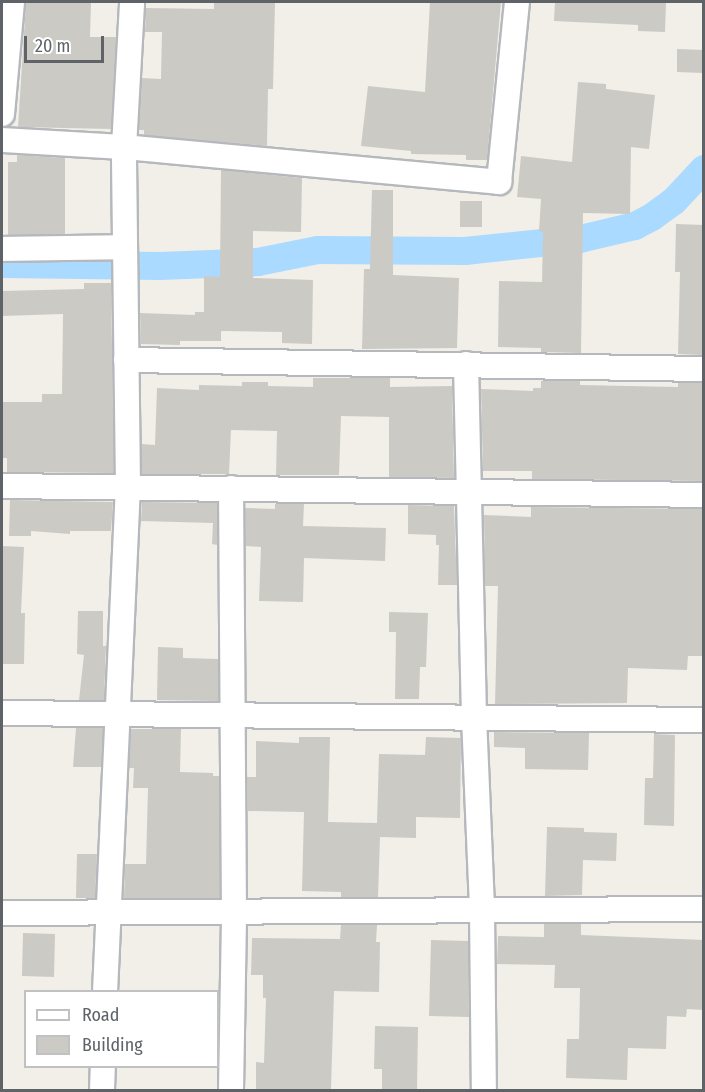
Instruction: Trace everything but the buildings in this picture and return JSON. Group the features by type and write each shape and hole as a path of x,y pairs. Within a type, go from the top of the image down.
{"street":[{"path":"2,114 12,2"},
{"path":"105,990 128,486 124,147 132,2"},
{"path":"2,140 124,147 499,182 517,2"},
{"path":"2,249 124,249"},
{"path":"126,360 704,369"},
{"path":"466,364 474,717 482,911 484,1090"},
{"path":"2,486 704,495"},
{"path":"231,488 234,912 231,1090"},
{"path":"2,713 704,720"},
{"path":"2,913 704,909"},
{"path":"102,1090 103,1068"}],"waterway":[{"path":"2,264 160,266 258,262 318,250 465,251 580,239 635,226 652,217 674,201 704,169"}]}
